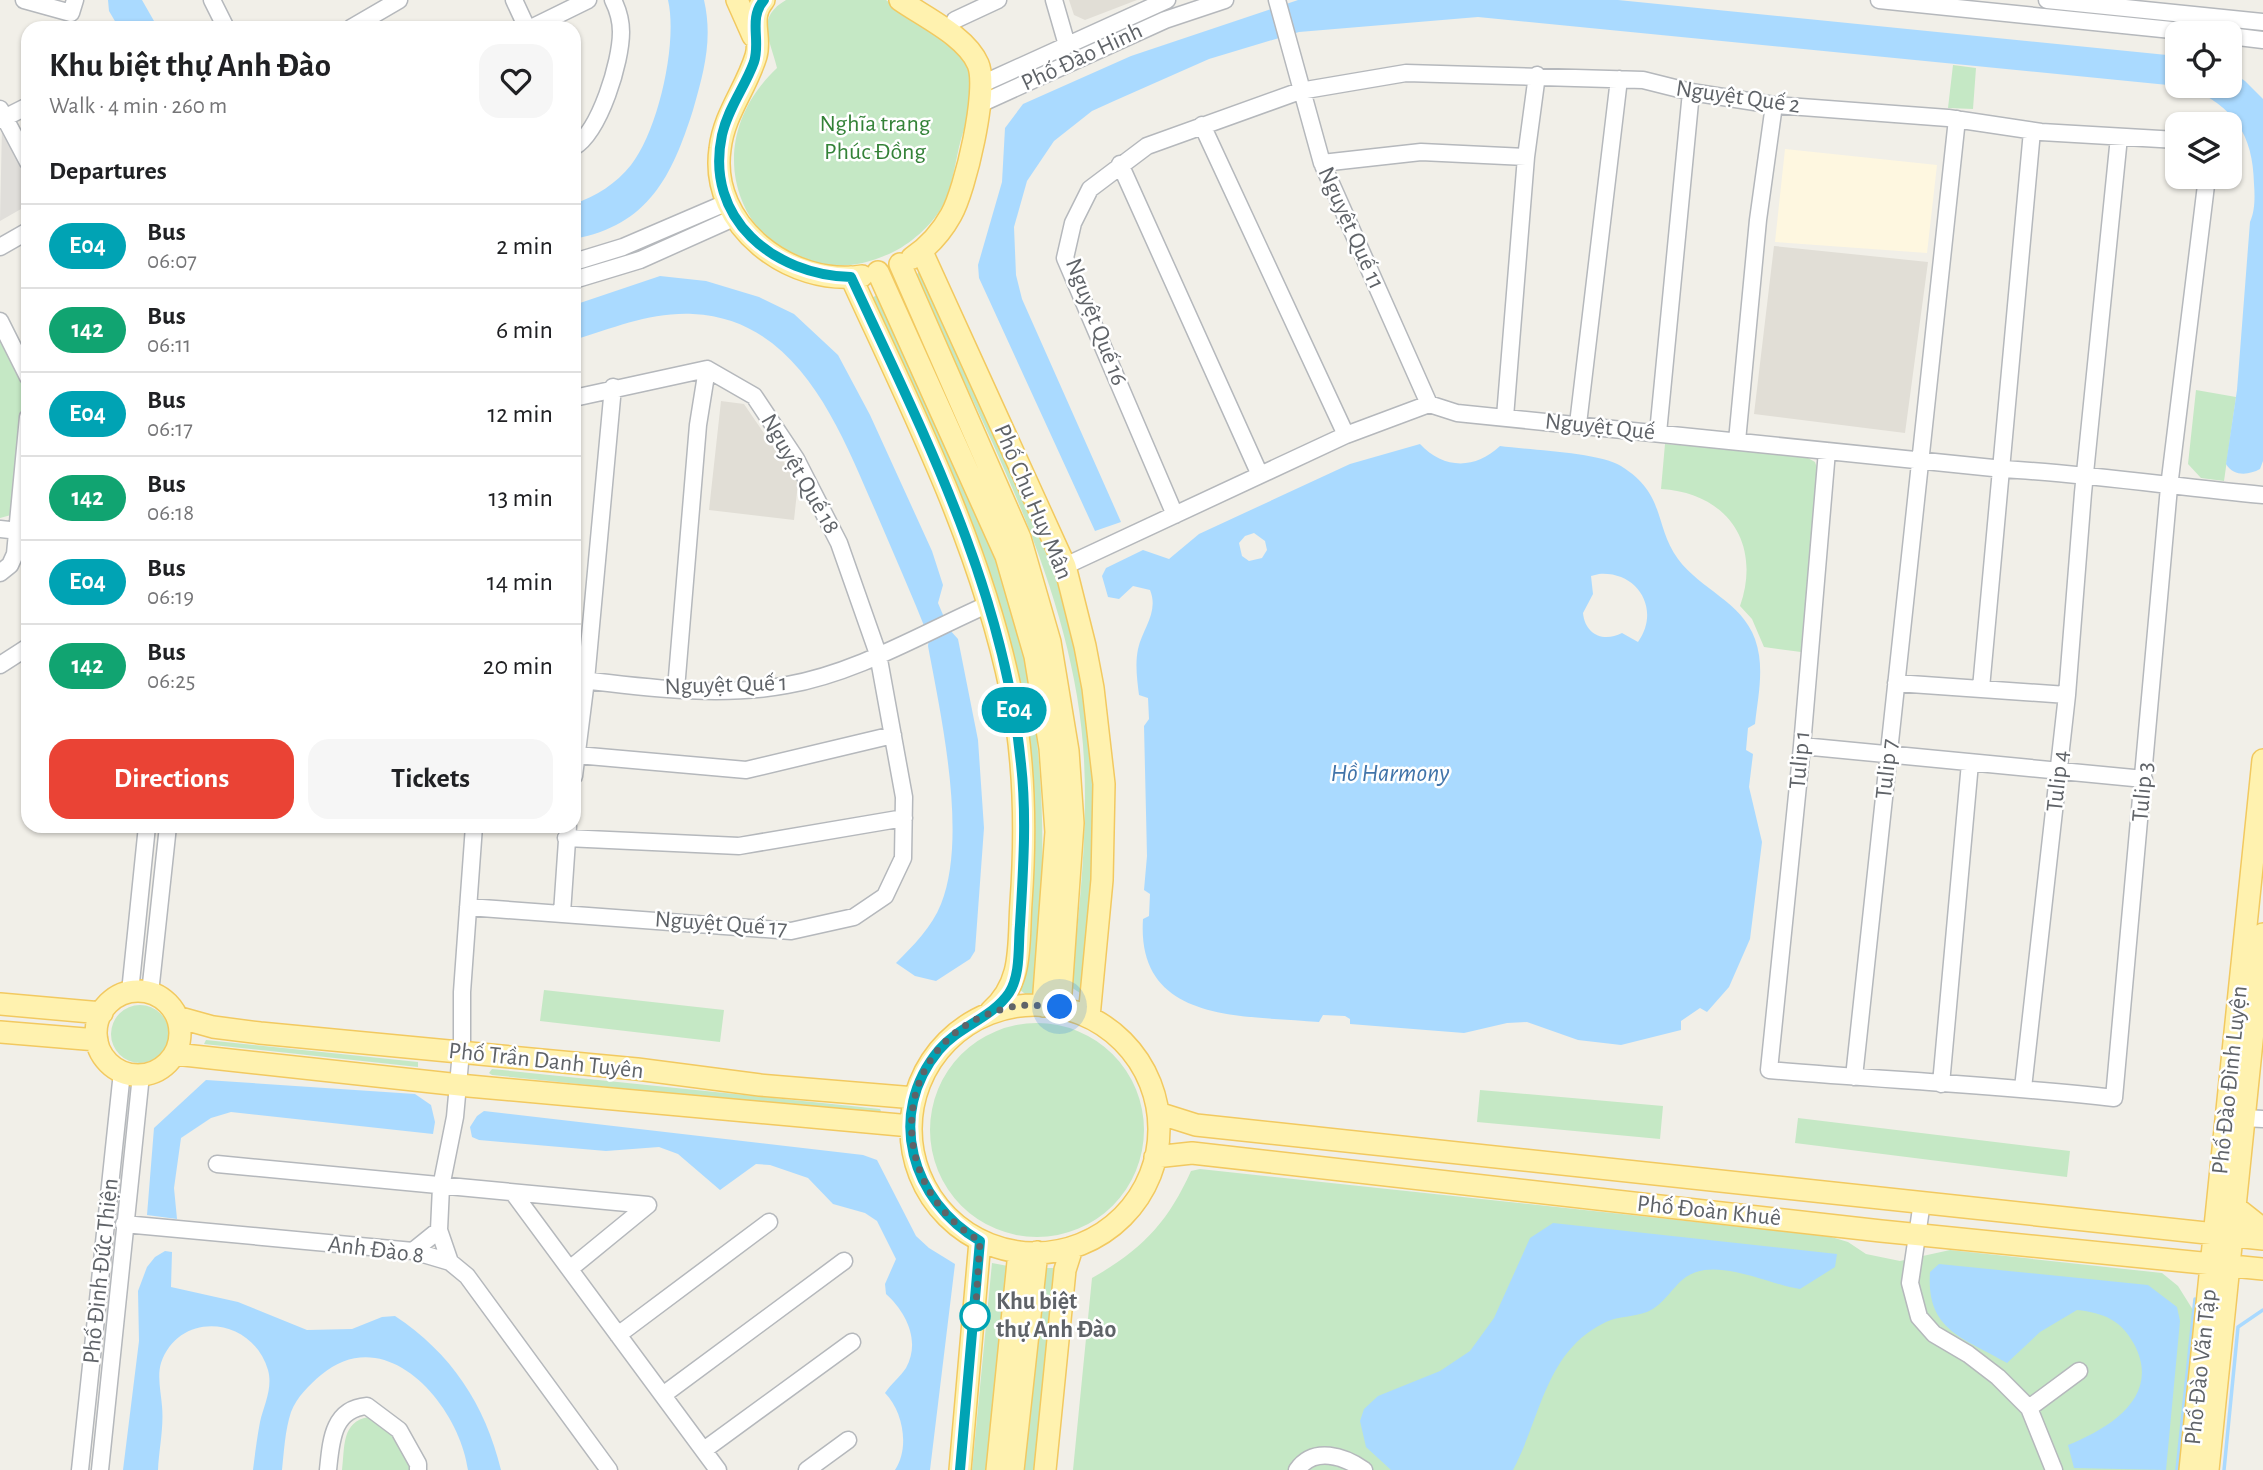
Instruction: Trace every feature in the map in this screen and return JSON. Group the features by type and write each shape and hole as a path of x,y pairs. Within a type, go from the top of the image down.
{"main road":[{"path":"737,0 758,46"},
{"path":"764,0 755,20 758,46 752,68 729,113 722,134 719,173 732,209 752,239 782,261 820,276 851,277 900,264 922,251 944,227 959,197 981,94 978,64 967,50 901,0"},
{"name":"Phố Chu Huy Mân","path":"922,251 1065,566 1093,688 1104,784 1102,880 1089,1017"},
{"name":"Phố Chu Huy Mân","path":"900,264 1020,538 1050,642 1068,751 1073,824 1052,1006"},
{"name":"Phố Chu Huy Mân","path":"878,272 1006,556 1035,656 1050,748 1056,832 1052,1006"},
{"path":"851,277 927,442 969,543 989,604 1012,693 1020,754 1024,859 1016,971 1011,990 989,1013"},
{"name":"Phố Đào Đình Luyện","path":"2220,1264 2263,760"},
{"name":"Phố Đào Đình Luyện","path":"2226,1207 2254,1119 2263,934"},
{"path":"140,993 167,1002 177,1017 180,1036 175,1054 161,1069 131,1074 105,1059 97,1040 102,1013 114,1000 140,993"},
{"path":"0,1004 102,1013"},
{"path":"1052,1006 1089,1017 1123,1040 1136,1056 1154,1093 1158,1114 1155,1157 1149,1178 1125,1213 1110,1228 1072,1248 1028,1252 980,1241 947,1217 923,1185 914,1156 911,1126 915,1098 928,1067 939,1050 962,1029 989,1013 1009,1007 1052,1006"},
{"name":"Phố Trần Danh Tuyên","path":"177,1017 211,1027 260,1033 460,1051 760,1085 915,1098"},
{"path":"0,1032 97,1040"},
{"name":"Phố Trần Danh Tuyên","path":"175,1054 458,1084 911,1126"},
{"name":"Phố Đoàn Khuê","path":"1158,1114 1196,1125 2263,1238"},
{"name":"Phố Đoàn Khuê","path":"1155,1157 1192,1153 1917,1234 2260,1268"},
{"path":"2182,1230 2226,1207 2263,1229"},
{"path":"960,1470 980,1241"},
{"path":"1045,1470 1065,1270 1072,1248"},
{"path":"997,1470 1003,1405 1028,1252"},
{"path":"1013,1470 1028,1252"},
{"path":"2175,1260 2217,1297 2260,1268"},
{"name":"Phố Đào Văn Tập","path":"2208,1470 2220,1264"},
{"name":"Phố Đào Văn Tập","path":"2190,1470 2217,1297"},
{"path":"966,1402 1003,1405"}],"street":[{"path":"24,0 70,4 77,21"},
{"path":"363,21 399,0"},
{"path":"514,0 525,21"},
{"path":"544,21 588,0"},
{"path":"581,141 589,135 597,121 618,52 621,32 613,0"},
{"path":"955,20 998,0"},
{"path":"1054,0 1067,45"},
{"name":"Phố Đào Hinh","path":"981,94 1067,45 1167,0"},
{"name":"Phố Đào Hinh","path":"981,94 1165,20 1225,0"},
{"name":"Nguyệt Quế 11","path":"1277,0 1322,163 1429,404"},
{"path":"1879,0 2165,29"},
{"path":"2047,0 2263,22"},
{"path":"214,1 223,21"},
{"path":"2242,37 2263,40"},
{"name":"Nguyệt Quế 2","path":"1300,91 1406,73 1643,80 1691,92 1774,105 1957,119 2032,131 2165,139"},
{"path":"1504,417 1526,157 1537,75"},
{"path":"1578,424 1619,79"},
{"name":"Nguyệt Quế 16","path":"1175,515 1065,258 1073,223 1090,189 1147,146 1300,91"},
{"path":"1658,433 1691,92"},
{"path":"1737,441 1758,220 1774,105"},
{"path":"21,109 1,116 21,150"},
{"name":"Tulip 7","path":"1854,1077 1957,119"},
{"path":"1202,125 1346,435"},
{"path":"1981,688 2032,131"},
{"name":"Tulip 4","path":"2023,1087 2067,695 2119,137"},
{"path":"1322,163 1421,152 1526,157"},
{"path":"1120,164 1260,475"},
{"path":"2169,486 2206,189"},
{"path":"592,276 582,260 732,209"},
{"path":"581,278 662,251 732,209"},
{"path":"0,247 21,235"},
{"path":"0,321 21,363"},
{"path":"581,396 613,387 707,369 698,425 676,690"},
{"name":"Nguyệt Quế 18","path":"707,369 754,396 796,459 838,543 878,654"},
{"path":"581,670 613,387"},
{"path":"1065,566 1346,435 1429,404"},
{"name":"Nguyệt Quế","path":"1429,404 1457,413 2003,469 2086,474 2169,486 2263,495"},
{"name":"Tulip 1","path":"1827,451 1802,746 1769,1070 1854,1077"},
{"name":"Tulip 3","path":"2023,1087 2114,1098 2169,486"},
{"path":"0,529 21,532"},
{"path":"0,573 10,565 21,538"},
{"name":"Nguyệt Quế 1","path":"581,679 676,690 787,685 817,678 878,654 989,604"},
{"path":"0,665 21,652"},
{"name":"Nguyệt Quế 17","path":"468,906 791,931 854,917 885,896 903,858 904,797 878,654"},
{"path":"1896,683 2067,695"},
{"path":"581,755 746,770 893,735"},
{"path":"1802,746 2144,779"},
{"path":"1941,1084 1970,763"},
{"path":"579,833 739,846 904,818"},
{"path":"140,993 147,833"},
{"path":"140,993 167,833"},
{"path":"450,1262 439,1230 442,1187 455,1118 458,1084 473,833"},
{"path":"562,913 567,833"},
{"name":"Phố Đinh Đức Thiện","path":"80,1470 110,1180 131,1074"},
{"name":"Phố Đinh Đức Thiện","path":"100,1470 129,1182 131,1074"},
{"path":"1854,1077 2023,1087"},
{"path":"217,1164 648,1205 571,1268"},
{"path":"110,1180 129,1182"},
{"path":"514,1194 719,1470"},
{"path":"1922,1202 1910,1283 1919,1317 1934,1334 1990,1371 2029,1408 2054,1470"},
{"path":"618,1335 769,1222"},
{"name":"Anh Đào 8","path":"124,1224 413,1251 450,1262 467,1276 608,1470"},
{"path":"413,1251 439,1230"},
{"path":"663,1395 844,1261"},
{"path":"704,1450 852,1342"},
{"path":"2029,1408 2079,1371"},
{"path":"328,1470 331,1435 344,1414 354,1407 367,1406 399,1430 418,1464 418,1470"},
{"path":"807,1470 848,1440"},
{"path":"1297,1470 1318,1455 1338,1457 1364,1470"}],"shaded area":[{"path":"1069,0 1137,0 1085,20 1074,15"},
{"path":"2,126 21,160 21,209 0,221"},
{"path":"1785,149 1937,165 1927,253 1775,242"},
{"path":"1774,246 1928,262 1905,433 1754,414"},
{"path":"721,401 744,404 798,483 794,520 709,510"}],"green space":[{"name":"Nghĩa trang Phúc Đồng","path":"786,0 886,0 964,55 970,65 973,88 969,112 947,196 929,224 895,251 851,265 811,262 777,246 752,219 737,185 735,146 747,106 777,68 767,30 768,22 776,7"},
{"path":"1953,65 1976,68 1973,109 1948,108"},
{"path":"919,271 1059,569 1076,638 1098,785 1084,989 1080,993 1071,987 1084,845 1084,760 1077,697 1064,635 1022,512 997,452 915,278"},
{"path":"877,295 979,512 1020,636 1030,686 1041,788 1042,890 1039,941 1035,992 1028,996 1020,990 1023,978 1016,683 870,299"},
{"path":"0,338 21,378 21,415 14,508 11,515 0,518"},
{"path":"2196,390 2236,397 2224,481 2201,478 2188,464"},
{"path":"1665,444 1801,454 1815,462 1820,477 1801,652 1764,647 1752,619 1740,606 1746,583 1742,542 1721,511 1704,500 1661,489"},
{"path":"544,990 724,1010 720,1042 540,1021"},
{"path":"134,1005 146,1005 161,1013 169,1028 169,1040 161,1055 146,1063 134,1063 119,1055 111,1040 111,1028 119,1013"},
{"path":"1037,1023 1078,1031 1113,1054 1136,1089 1144,1130 1136,1171 1113,1206 1078,1229 1037,1237 996,1229 961,1206 938,1171 930,1130 938,1089 961,1054 996,1031"},
{"path":"206,1040 418,1062 418,1067 204,1044"},
{"path":"492,1069 881,1111 878,1115 492,1075 489,1073"},
{"path":"1480,1090 1663,1106 1660,1139 1477,1122"},
{"path":"1798,1118 2070,1151 2067,1177 1795,1143"},
{"path":"1200,1169 1828,1236 1848,1242 1866,1254 1900,1261 1950,1250 2162,1273 2178,1286 2193,1310 2176,1470 1073,1470 1092,1278 1125,1257 1152,1233 1173,1205 1191,1171"},
{"path":"992,1263 1008,1266 987,1470 972,1470"},
{"path":"1042,1268 1058,1268 1037,1470 1022,1470"},
{"path":"369,1417 386,1427 410,1463 411,1470 342,1470 344,1445 349,1430 353,1424"}],"water":[{"path":"108,0 142,0 154,21 115,21 109,11"},
{"path":"668,0 704,0 708,28 704,69 685,134 666,176 654,194 639,209 621,222 581,237 581,201 619,178 641,150 650,131 668,62"},
{"path":"1298,0 1618,0 2165,55 2165,85 1478,17 1299,32 1209,59 1092,111 1054,141 1027,181 1014,227 1016,275 1022,299 1121,522 1095,531 979,278 978,265 1002,182 1005,128 1023,104 1131,56"},
{"path":"2242,79 2263,99 2263,461 2260,469 2251,473 2237,473 2226,464 2237,390 2250,222 2254,204 2253,166 2242,131 2242,112 2228,112 2209,98 2242,98"},
{"path":"660,276 706,281 759,297 794,314 838,355 870,415 932,551 943,585 938,603 949,629 958,639 978,740 984,828 975,951 970,959 936,981 915,976 896,963 933,921 949,877 952,845 950,776 928,646 929,638 846,445 810,383 787,356 761,335 729,320 677,314 647,318 581,338 581,303"},
{"name":"Hồ Harmony","path":"1420,444 1439,458 1459,463 1480,459 1500,446 1610,461 1636,477 1646,488 1653,499 1670,546 1687,570 1731,605 1749,626 1758,650 1760,671 1755,724 1748,728 1746,750 1753,754 1749,787 1762,842 1750,939 1729,987 1707,1012 1700,1008 1681,1021 1681,1030 1621,1045 1578,1040 1527,1022 1507,1023 1464,1033 1350,1024 1350,1019 1345,1016 1323,1015 1319,1022 1260,1018 1201,1008 1176,996 1157,979 1146,954 1143,919 1149,916 1150,894 1144,890 1147,856 1144,726 1149,719 1148,698 1139,695 1136,666 1138,649 1153,606 1152,598 1150,590 1133,586 1119,599 1108,597 1102,576 1106,568 1143,550 1169,559 1199,534 1350,464","holes":["1254,533 1265,541 1267,550 1262,558 1249,561 1242,556 1239,543 1245,536","1599,574 1625,579 1642,595 1647,617 1645,630 1638,642 1622,633 1602,637 1587,626 1583,613 1593,594 1591,576"]},
{"path":"206,1080 415,1094 431,1105 435,1122 433,1134 231,1112 211,1118 181,1138 174,1188 177,1219 147,1215 154,1128"},
{"path":"484,1111 863,1155 877,1160 916,1236 929,1248 955,1264 930,1470 895,1470 902,1451 902,1430 896,1410 885,1393 906,1368 912,1337 900,1309 886,1294 885,1284 896,1259 877,1221 865,1213 833,1204 808,1178 770,1165 756,1164 720,1190 678,1154 659,1147 606,1151 479,1140 472,1137 470,1127"},
{"path":"1553,1223 1837,1254 1835,1267 1800,1289 1727,1271 1698,1271 1681,1281 1653,1309 1611,1320 1586,1334 1557,1367 1513,1470 1391,1470 1366,1447 1360,1421 1364,1409 1378,1396 1440,1371 1470,1351 1494,1318 1530,1238"},
{"path":"165,1251 172,1252 171,1287 238,1302 307,1330 352,1329 382,1317 395,1316 433,1346 463,1382 486,1423 501,1470 468,1470 462,1446 451,1421 435,1397 416,1378 394,1364 371,1357 346,1360 312,1383 291,1412 282,1470 253,1470 260,1422 269,1390 268,1370 260,1352 247,1339 232,1330 215,1326 183,1334 170,1346 161,1363 159,1379 162,1422 158,1470 123,1470 139,1341 138,1291 147,1267 155,1257"},
{"path":"1939,1264 2148,1285 2177,1307 2180,1321 2166,1470 2074,1468 2068,1445 2115,1419 2127,1408 2141,1379 2141,1363 2134,1344 2117,1323 2095,1313 2077,1310 2040,1332 2007,1363 1962,1338 1941,1320 1930,1292 1930,1272"}],"waterway":[{"path":"2177,1470 2195,1299"},
{"path":"2224,1470 2238,1327 2263,1310"}],"bus line":[{"name":"E04","path":"764,0 755,20 758,46 752,68 729,113 722,134 719,173 726,197 737,220 752,239 782,261 820,276 851,277 927,442 969,543 989,604 1012,693 1022,766 1024,859 1016,971 1011,990 989,1013 970,1023 939,1050 928,1067 915,1098 911,1126 916,1166 923,1185 947,1217 962,1231 980,1241 960,1470"}],"place":[{"name":"Khu biệt thự Anh Đào","path":"975,1316"}],"route":[{"path":"975,1316 975,1319 980,1241 962,1231 947,1217 923,1185 912,1146 913,1105 928,1067 939,1050 970,1023 1009,1007 1030,1004 1060,1007"}]}
